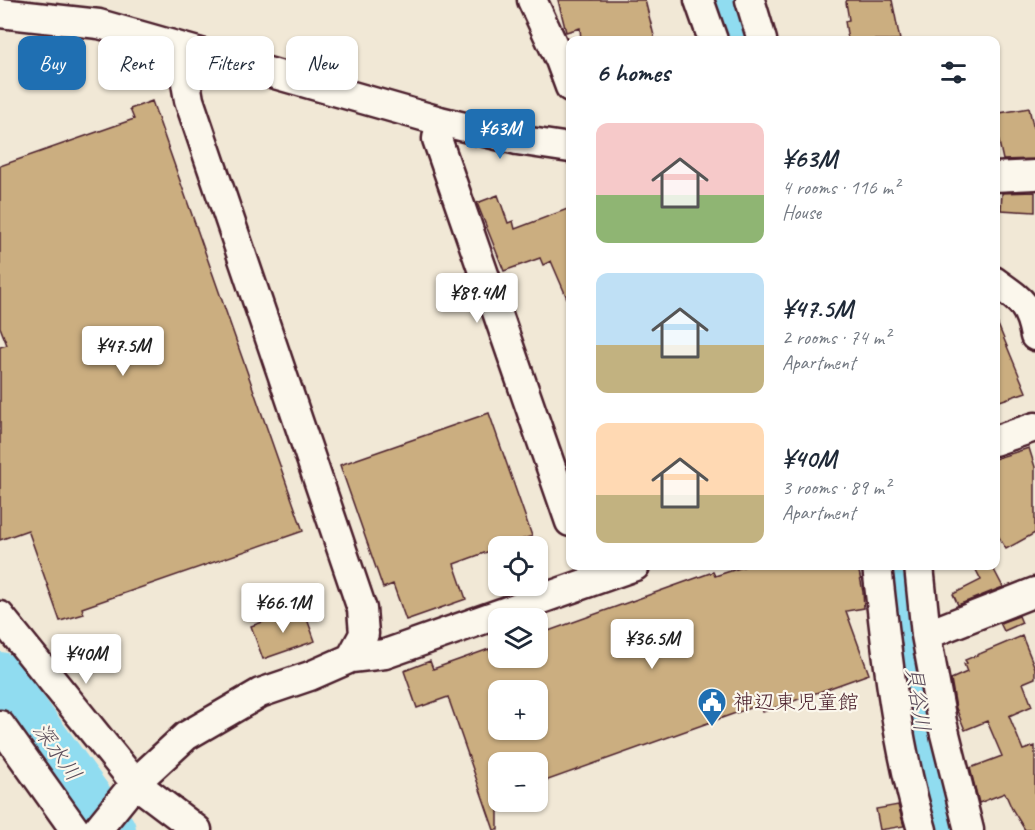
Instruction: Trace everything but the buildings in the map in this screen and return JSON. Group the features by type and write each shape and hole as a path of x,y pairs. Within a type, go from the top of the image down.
{"street":[{"path":"532,0 566,78"},
{"path":"699,0 712,36"},
{"path":"750,0 761,36"},
{"path":"0,13 99,24 440,121 518,140 566,147"},
{"path":"185,49 185,77 189,100 362,609 364,634 351,658"},
{"path":"440,121 437,139 566,510"},
{"path":"1000,177 1035,175"},
{"path":"1000,286 1023,303 1035,336"},
{"path":"1000,439 1035,427"},
{"path":"97,830 129,791 186,736 260,693 310,676 351,658 385,654 588,573 608,570"},
{"path":"877,570 892,696 914,804 922,830"},
{"path":"919,570 926,635 942,722 969,830"},
{"path":"926,635 1035,592"},
{"path":"0,616 129,791 197,830"},
{"path":"0,725 75,830"}],"waterway":[{"name":"貝谷川","path":"730,0 741,36"},
{"name":"貝谷川","path":"901,570 923,736 950,830"},
{"name":"深水川","path":"0,674 114,830"}],"place":[{"name":"神辺東児童館","path":"712,728"}]}
